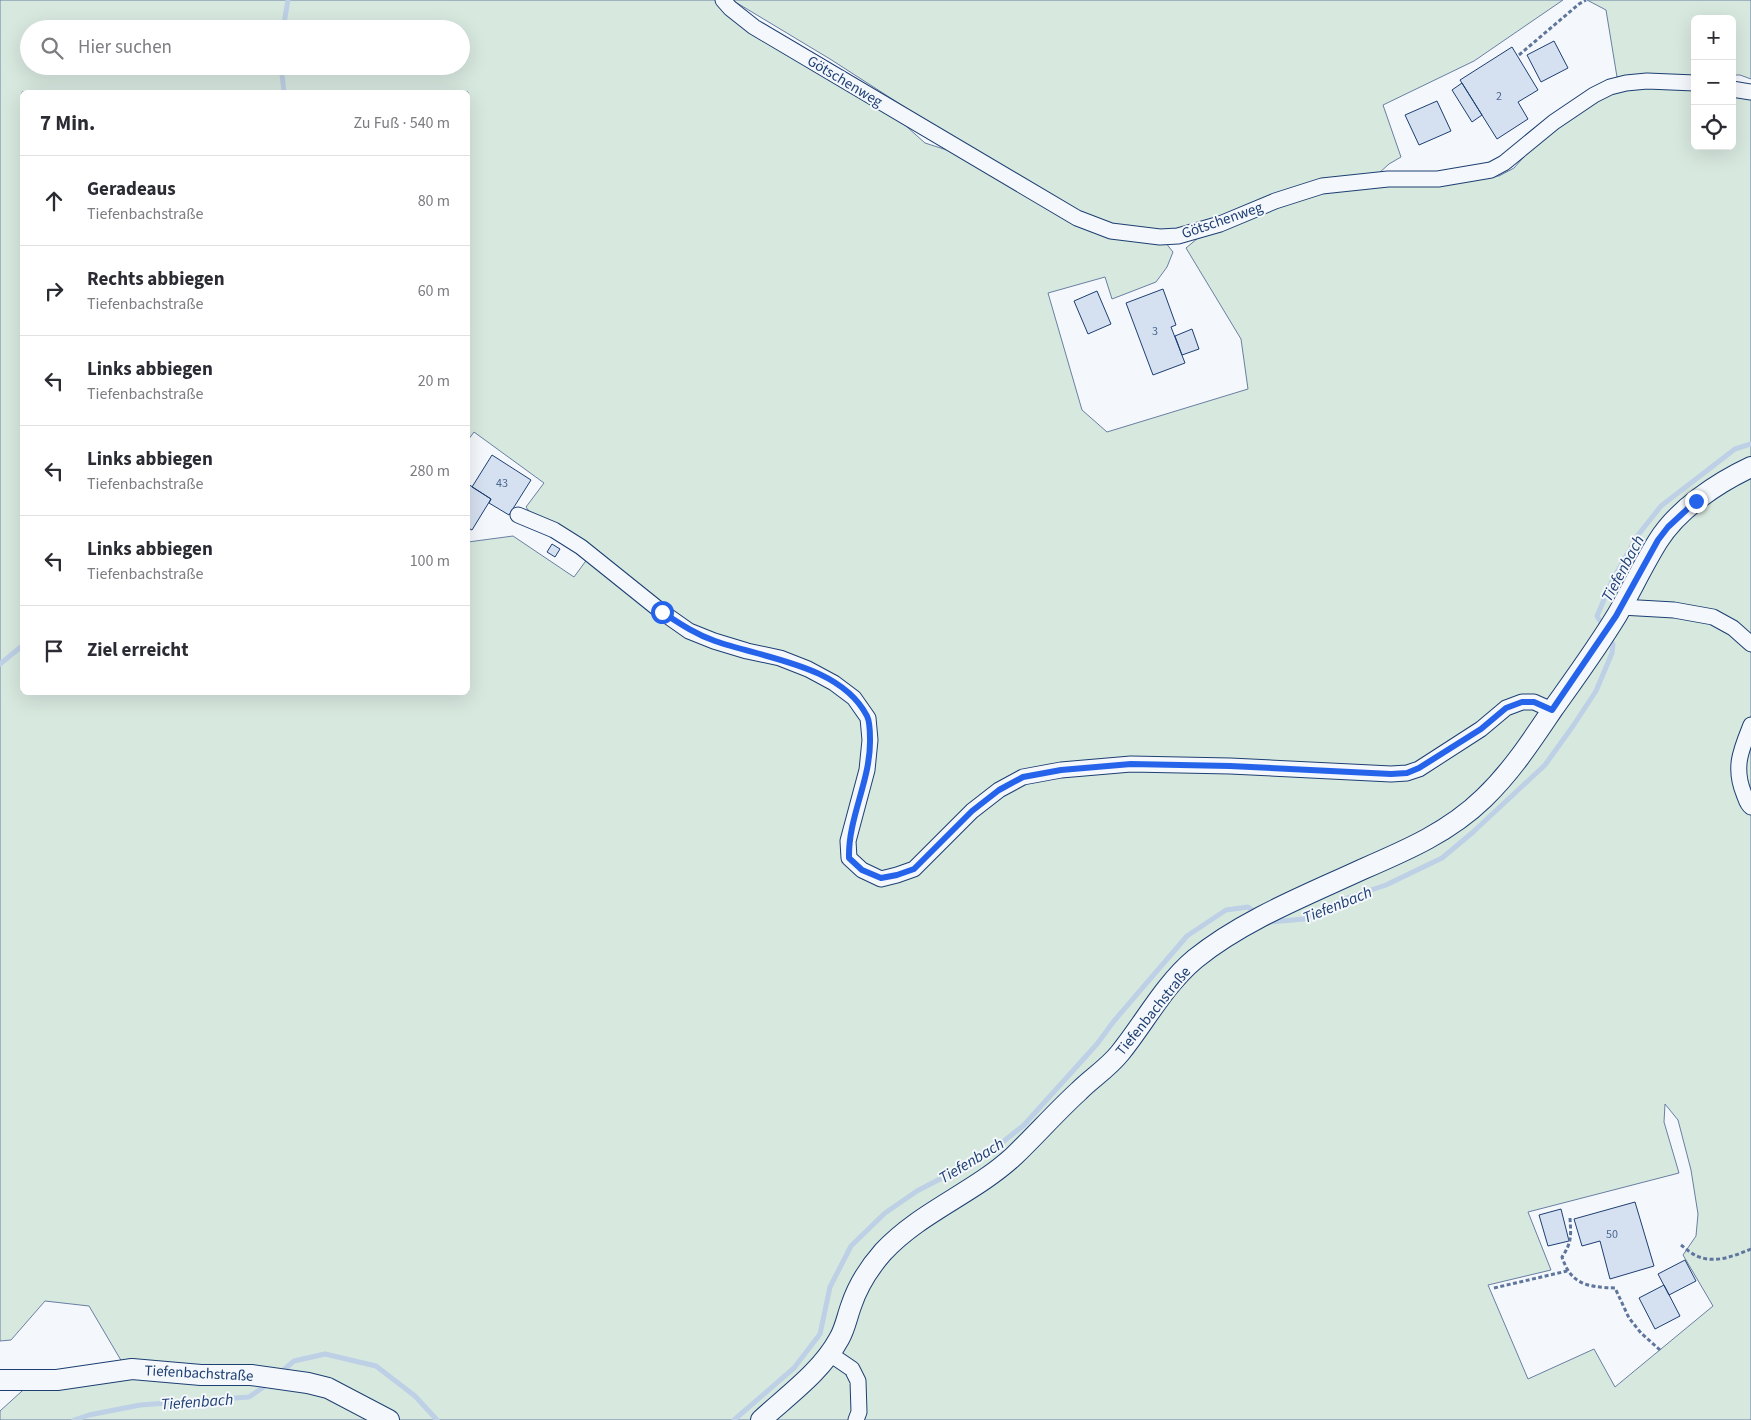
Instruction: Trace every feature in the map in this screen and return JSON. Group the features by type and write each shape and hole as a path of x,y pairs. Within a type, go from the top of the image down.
{"street":[{"name":"Götschenweg","path":"723,0 754,27 1077,218 1111,231 1160,237 1196,232 1275,201 1322,186 1388,179 1438,179 1491,170 1504,163 1554,122 1594,95 1610,88 1626,83 1647,81 1691,83"},
{"path":"1736,90 1751,92"},
{"name":"Tiefenbachstraße","path":"761,1420 820,1366 830,1354 842,1335 857,1288 868,1270 886,1249 905,1232 984,1180 1012,1158 1080,1090 1121,1053 1179,974 1213,946 1244,927 1433,837 1456,822 1483,799 1508,772 1598,645 1658,540 1668,527 1696,501 1722,482 1751,467"},
{"path":"518,515 554,530 581,547 662,612 690,631 714,641 746,651 780,658 808,669 834,683 854,698 868,718 870,740 867,770 848,841 849,858 862,870 881,878 914,869 972,811 999,790 1023,777 1061,770 1131,764 1230,766 1391,774 1407,773 1419,768 1481,729 1506,708 1522,702 1534,702 1552,710"},
{"path":"1619,611 1674,610 1713,616 1733,628 1751,644"},
{"path":"1751,725 1740,752 1737,769 1740,784 1748,805 1751,807"},
{"path":"830,1354 852,1369 858,1382 859,1412 856,1420"},
{"name":"Tiefenbachstraße","path":"0,1380 57,1380 132,1369 201,1375 251,1375 308,1383 328,1388 389,1420"}],"path":[{"path":"1519,56 1586,0"},
{"path":"1570,1218 1572,1237 1569,1246 1562,1256 1566,1271 1577,1280 1594,1288 1615,1288 1629,1318 1641,1333 1660,1350"},
{"path":"1681,1245 1698,1256 1715,1260 1751,1249"},
{"path":"1494,1288 1566,1271"}],"shaded area":[{"path":"0,0 716,0 897,118 925,143 953,152 1066,219 1165,242 1173,252 1167,267 1156,282 1112,299 1105,277 1048,293 1082,410 1107,432 1248,389 1241,339 1186,248 1198,238 1226,226 1332,189 1499,176 1514,168 1531,149 1594,100 1624,88 1691,87 1691,150 1736,150 1736,93 1751,96 1751,1420 0,1420 0,1411 33,1381 132,1379 89,1306 45,1301 11,1340 0,1341","holes":["1665,1104 1678,1120 1691,1170 1698,1214 1696,1236 1683,1255 1713,1306 1615,1387 1594,1349 1528,1379 1488,1285 1551,1270 1528,1212 1679,1173 1664,1122"]},
{"path":"732,0 1563,0 1474,61 1383,105 1401,157 1389,164 1378,174 1190,228 1164,232 1121,227 1097,220 1015,178 830,59"},
{"path":"1587,0 1751,0 1751,79 1736,75 1736,15 1691,15 1691,76 1651,74 1617,77 1606,10"}],"building":[{"path":"1554,41 1568,68 1541,82 1527,55"},
{"path":"1512,47 1538,90 1518,102 1528,119 1497,139 1460,80"},
{"path":"1462,83 1482,115 1472,122 1452,90"},
{"path":"1437,101 1451,131 1419,145 1405,115"},
{"path":"1163,289 1176,325 1171,327 1185,363 1153,375 1126,303"},
{"path":"1097,291 1111,324 1088,334 1074,301"},
{"path":"1192,329 1199,349 1182,355 1175,336"},
{"path":"492,455 531,480 509,515 489,503 491,499 472,487"},
{"path":"470,485 491,499 472,530 470,529"},
{"path":"552,544 560,549 555,557 547,552"},
{"path":"1635,1202 1654,1266 1610,1279 1600,1241 1582,1246 1574,1219"},
{"path":"1561,1209 1569,1241 1548,1246 1539,1215"},
{"path":"1685,1260 1696,1281 1669,1295 1658,1274"},
{"path":"1664,1285 1680,1316 1655,1329 1639,1298"}],"waterway":[{"path":"285,20 288,0"},
{"path":"282,75 284,90"},
{"name":"Tiefenbach","path":"1603,626 1597,616 1612,581 1638,535 1661,506 1735,449 1751,444"},
{"name":"Tiefenbach","path":"1267,920 1270,922 1304,919 1344,899 1386,885 1442,858 1472,833 1545,765 1596,691 1612,653 1613,644 1608,636"},
{"path":"0,664 20,648"},
{"name":"Tiefenbach","path":"734,1420 794,1368 820,1334 830,1287 851,1246 885,1213 917,1191 988,1154 1024,1125 1097,1044 1114,1021 1187,936 1226,910 1248,907 1258,914"},
{"name":"Tiefenbach","path":"280,1373 294,1361 325,1354 376,1366 415,1396 437,1420"},
{"name":"Tiefenbach","path":"74,1420 89,1415 140,1405 249,1397 268,1384"}],"route":[{"path":"662,612 690,631 714,641 746,651 780,658 808,669 834,683 854,698 868,718 870,740 867,770 848,841 849,858 862,870 881,878 914,869 972,811 999,790 1023,777 1061,770 1131,764 1230,766 1391,774 1407,773 1419,768 1481,729 1506,708 1522,702 1534,702 1552,710 1598,645 1658,540 1668,527 1696,501"}]}
